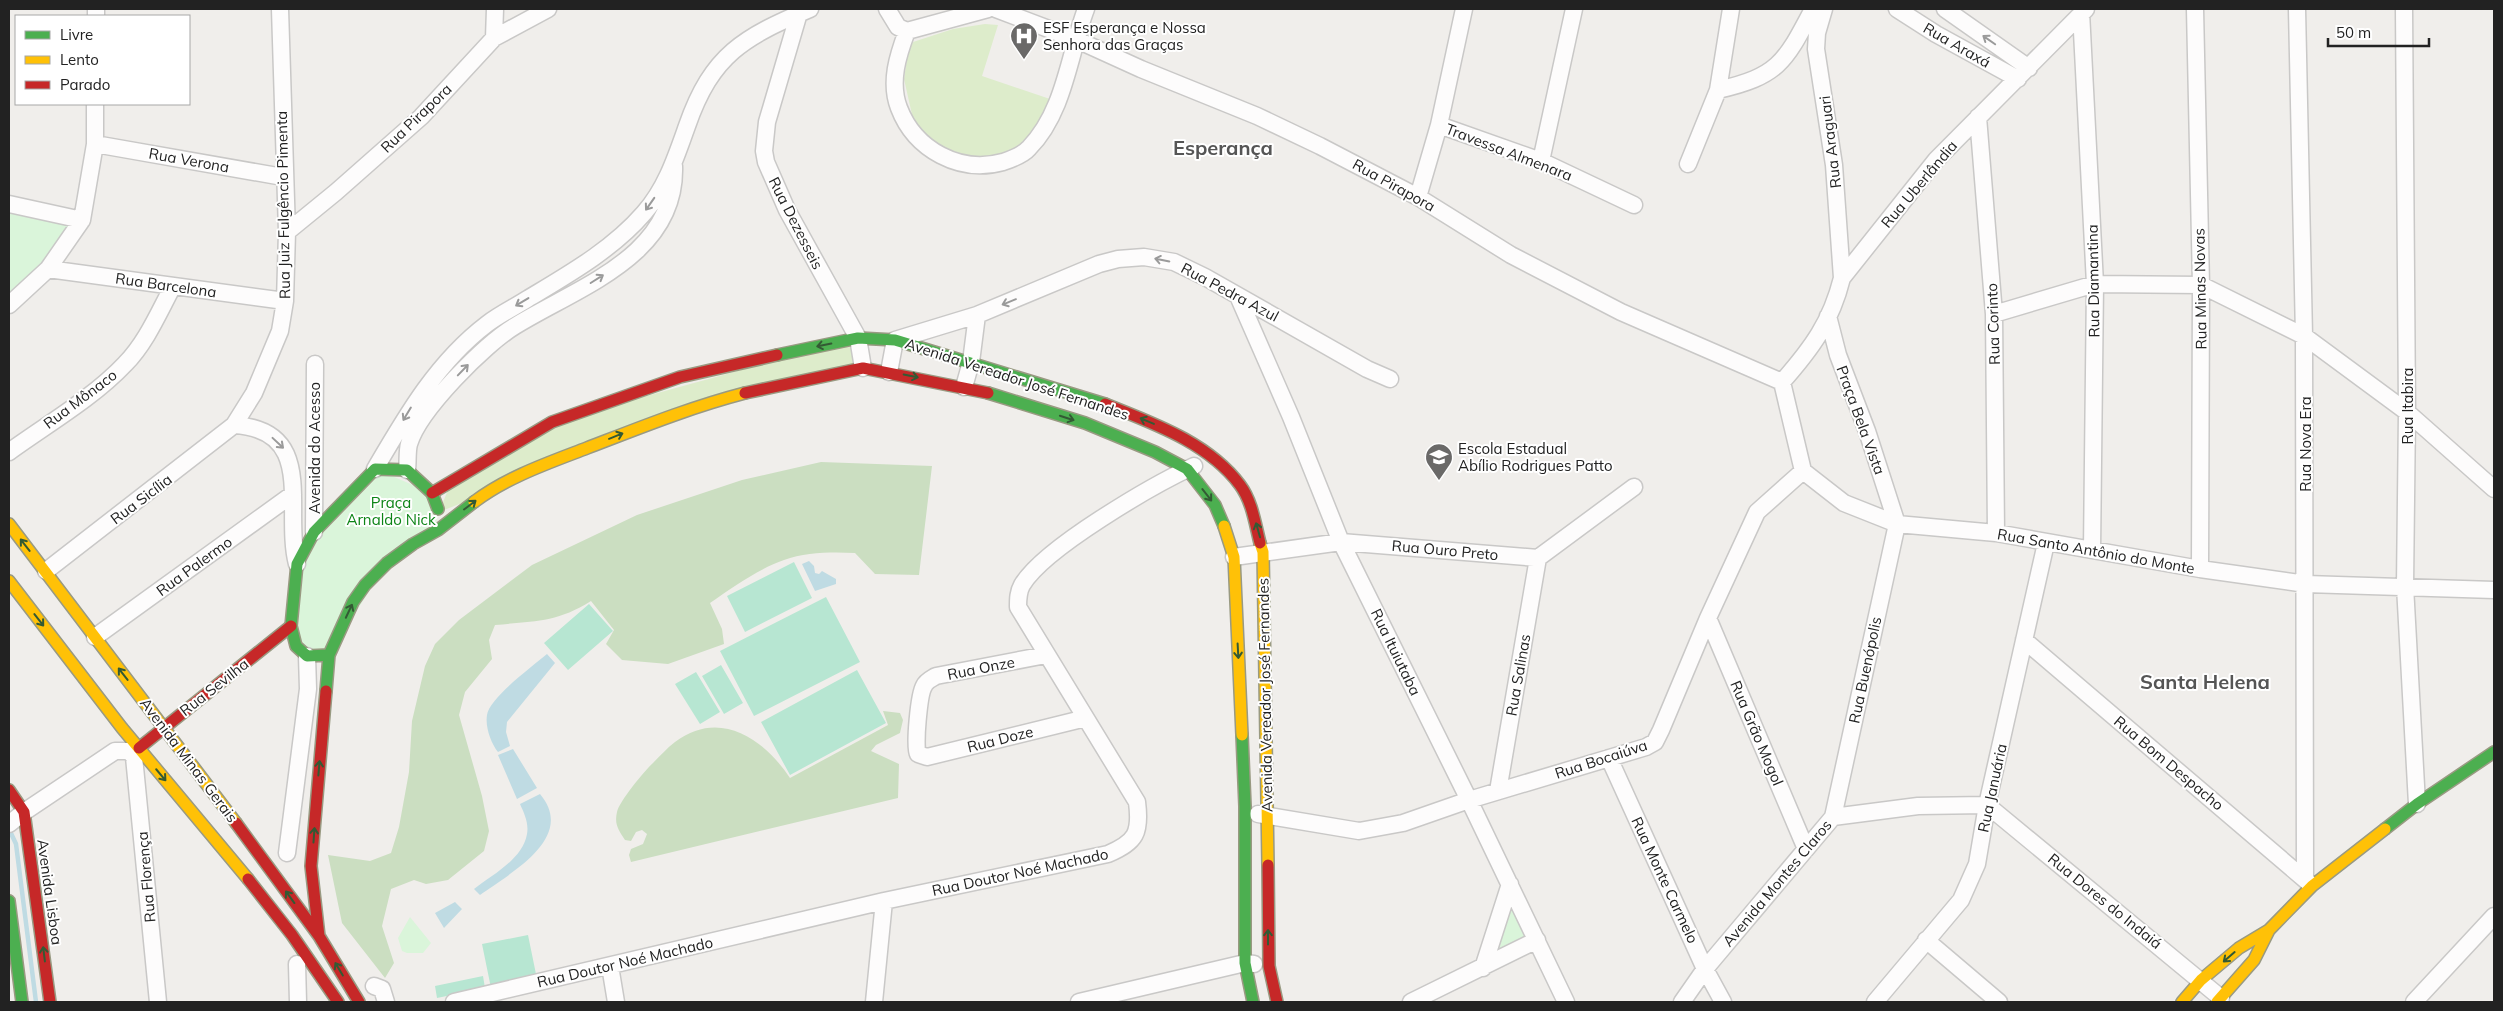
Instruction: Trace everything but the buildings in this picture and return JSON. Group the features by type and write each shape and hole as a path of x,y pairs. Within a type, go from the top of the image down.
{"street":[{"name":"Rua Juiz Fulgêncio Pimenta","path":"234,425 254,393 280,331 285,301 286,232 283,177 280,9"},
{"path":"494,38 495,9"},
{"name":"Rua Pirapora","path":"286,232 336,192 420,117 494,38 548,9"},
{"path":"874,9 889,14 898,27 907,31 988,9"},
{"name":"Rua Pirapora","path":"996,9 1075,39 1140,69 1258,116 1418,197 1511,255 1621,312 1782,382"},
{"path":"907,31 896,60 895,88 898,107 918,140 953,162 975,166 1011,159 1028,150 1044,132 1065,78 1075,39 1086,9"},
{"path":"1418,197 1439,125 1464,9"},
{"path":"1541,161 1574,9"},
{"path":"1688,164 1718,90 1731,9"},
{"path":"1718,90 1744,84 1774,68 1790,53 1813,9"},
{"name":"Rua Araguari","path":"1824,9 1817,33 1816,49 1834,165 1842,278"},
{"name":"Rua Araxá","path":"1897,9 1936,34 2023,73"},
{"name":"Rua Araxá","path":"1945,9 2023,73"},
{"name":"Rua Minas Novas","path":"2195,9 2200,285 2200,569"},
{"name":"Rua Nova Era","path":"2297,9 2304,336 2309,882"},
{"name":"Rua Itabira","path":"2404,9 2407,412 2405,586 2417,804"},
{"path":"297,564 314,532 375,469 420,393 469,340 488,323 585,263 625,232 645,212 666,181 691,114 710,76 730,53 750,37 771,25 804,11"},
{"name":"Rua Dezesseis","path":"804,11 767,122 764,151 766,162 787,210 858,338 863,368"},
{"name":"Rua Uberlândia","path":"1782,382 1811,350 1828,316 1842,278 1936,160 2084,11"},
{"name":"Rua Diamantina","path":"2084,11 2095,284 2092,550"},
{"path":"9,305 48,269 82,220 95,144 95,105"},
{"name":"Rua Corinto","path":"1978,116 1994,314 1996,533"},
{"name":"Travessa Almenara","path":"1439,125 1541,161 1634,205"},
{"name":"Rua Verona","path":"95,144 283,177"},
{"path":"407,470 409,443 448,386 469,364 513,326 595,280 629,258 649,239 664,219 671,203 675,186 674,162"},
{"path":"9,204 82,220"},
{"name":"Rua Pedra Azul","path":"895,340 977,315 1099,264 1118,259 1144,256 1174,262 1390,379"},
{"name":"Rua Barcelona","path":"48,269 285,301"},
{"path":"1994,314 2095,284 2200,285 2304,336 2407,412 2494,488"},
{"name":"Rua Mônaco","path":"9,452 105,383 125,364 139,347 173,286"},
{"name":"Rua Ituiutaba","path":"1238,296 1291,417 1341,542 1469,800 1566,1002"},
{"path":"964,387 971,362 977,315"},
{"name":"Praça Bela Vista","path":"1828,316 1838,354 1867,431 1897,524"},
{"name":"Avenida Vereador José Fernandes","path":"432,493 552,422 680,377 731,364 858,338 895,340 1103,403 1161,427 1213,457 1240,485 1251,508 1263,552 1269,966 1277,1002"},
{"path":"889,372 895,340"},
{"name":"Avenida do Acesso","path":"314,364 314,532"},
{"path":"731,364 743,393"},
{"name":"Avenida Vereador José Fernandes","path":"319,936 312,866 329,655 354,602 365,585 387,563 438,530 477,500 511,479 653,422 743,393 863,368 964,387 1085,423 1155,452 1187,470 1215,505 1231,542 1234,557 1245,813 1245,963 1253,1002"},
{"path":"1782,382 1803,471"},
{"path":"234,425 248,426 275,439 282,444 290,463 293,494 293,549 297,564 291,626 296,646 307,656 309,670 287,853"},
{"name":"Rua Sicília","path":"46,571 234,425"},
{"name":"Rua Doutor Noé Machado","path":"454,1002 884,901 1108,854 1126,846 1134,839 1139,816 1137,802 1018,607 1018,596 1022,585 1049,557 1111,513 1213,457"},
{"path":"375,469 407,470 432,493 439,512 438,530"},
{"name":"Rua Santo Antônio do Monte","path":"1803,471 1844,503 1897,524 1996,533 2200,569 2306,584 2494,590"},
{"name":"Rua Bocaiúva","path":"1245,813 1359,831 1403,823 1469,800 1646,747 1655,742 1708,618 1757,512 1803,471"},
{"path":"1538,558 1634,487"},
{"name":"Rua Palermo","path":"95,637 293,494"},
{"name":"Avenida Minas Gerais","path":"9,524 164,726 319,936 359,1002"},
{"name":"Rua Buenópolis","path":"1833,817 1897,524"},
{"name":"Rua Ouro Preto","path":"1234,557 1341,542 1538,558"},
{"name":"Rua Januária","path":"1875,1002 1961,900 1978,864 1988,805 2046,543"},
{"name":"Rua Salinas","path":"1498,791 1538,558"},
{"name":"Avenida Minas Gerais","path":"9,581 135,751 248,876 298,942 338,1002"},
{"name":"Rua Grão Mogol","path":"1708,618 1806,849"},
{"name":"Rua Sevilha","path":"135,751 291,626"},
{"name":"Rua Bom Despacho","path":"2024,640 2309,882"},
{"path":"307,656 329,655"},
{"name":"Rua Onze","path":"916,750 922,690 929,680 936,676 1046,655"},
{"name":"Rua Doze","path":"916,750 921,756 927,757 1086,718"},
{"path":"9,824 114,751 135,751"},
{"name":"Rua Florença","path":"135,751 158,1002"},
{"path":"2219,1000 2254,960 2269,930 2309,882 2417,804 2494,752"},
{"name":"Rua Monte Carmelo","path":"1609,758 1705,969 1723,1002"},
{"name":"Avenida Lisboa","path":"9,790 24,812 50,1002"},
{"name":"Avenida Montes Claros","path":"1682,1002 1705,969 1833,817 1918,806 1988,805"},
{"name":"Rua Dores do Indaiá","path":"1988,805 2201,980 2219,1000"},
{"path":"1483,968 1510,884"},
{"path":"9,901 22,1002"},
{"path":"874,1002 884,901"},
{"path":"2414,1002 2494,916"},
{"path":"2182,1002 2201,980 2239,948 2269,930"},
{"path":"1411,1002 1537,940"},
{"path":"1926,940 1999,1002"},
{"path":"1079,1002 1245,963 1269,966"},
{"path":"297,964 298,1002"},
{"path":"610,966 616,1002"}],"green space":[{"path":"985,24 998,25 982,76 1050,99 1039,130 1010,154 976,161 933,143 913,119 904,79 908,52 913,42 953,29"},
{"path":"9,204 82,220 9,305"},
{"path":"858,338 863,368 743,393 439,512 452,480 552,422"},
{"path":"821,462 932,466 919,575 875,574 855,553 810,554 792,557 756,573 710,603 722,629 724,644 668,664 622,660 606,644 614,630 591,601 567,613 544,620 495,625 489,640 492,659 465,692 459,715 482,796 489,831 484,851 448,880 426,884 414,880 391,889 382,926 394,963 385,978 342,923 328,855 370,861 391,853 399,827 409,772 412,721 425,666 435,644 459,620 532,565 637,515 742,480"},
{"name":"Praça Arnaldo Nick","path":"375,469 432,493 438,530 387,563 329,655 297,645 297,564"},
{"path":"794,562 812,598 745,632 727,596"},
{"path":"826,597 860,662 754,716 720,651"},
{"path":"589,604 613,631 568,670 544,643"},
{"path":"721,665 743,703 724,714 702,676"},
{"path":"857,670 886,723 790,775 761,722"},
{"path":"696,672 720,712 700,724 675,684"},
{"path":"883,711 900,713 903,720 900,733 876,745 871,751 899,764 898,798 631,862 629,855 631,849 643,844 647,834 642,830 636,832 631,841 625,840 617,824 617,812 622,801 638,779 675,742 692,732 708,728 724,728 740,733 767,751 790,778 888,725"},
{"path":"1510,884 1537,940 1483,968"},
{"path":"410,917 431,943 423,953 407,953 402,951 398,938"},
{"path":"528,935 537,979 491,988 482,944"},
{"path":"483,976 485,988 437,998 435,986"}],"water":[{"path":"809,561 814,566 815,573 819,574 822,571 836,579 836,584 815,591 802,564"},
{"path":"547,654 555,663 507,722 506,732 510,746 498,752 488,730 487,715 490,708 503,691"},
{"path":"513,749 537,788 517,799 498,755"},
{"path":"540,794 549,810 550,825 545,839 535,853 522,865 480,895 474,889 506,866 520,851 524,843 527,826 520,804"},
{"path":"455,902 462,909 444,928 435,913"}],"waterway":[{"path":"9,829 16,844 36,1002"}],"traffic: fast":[{"path":"777,355 858,338 895,340 1105,404"},
{"path":"988,393 1085,423 1155,452 1187,469 1215,505 1224,526"},
{"path":"329,655 307,656 296,646 291,626 297,564 314,532 375,469 407,470 432,493 438,509"},
{"path":"326,691 329,655 353,602 365,585 387,563 413,544 438,530 474,502"},
{"path":"1242,735 1245,806 1245,963 1253,1002"},
{"path":"2385,829 2417,804 2494,752"},
{"path":"9,901 22,1002"}],"traffic: slow":[{"path":"474,502 500,485 543,465 665,418 745,393"},
{"path":"9,524 236,823"},
{"path":"1224,526 1234,557 1242,735"},
{"path":"1260,543 1263,552 1268,865"},
{"path":"9,581 122,728 248,879"},
{"path":"2182,1002 2201,980 2239,948 2269,930 2312,886 2385,829"},
{"path":"2217,1002 2254,960 2269,930"}],"traffic: jam":[{"path":"432,493 552,422 680,377 777,355"},
{"path":"745,393 863,368 988,393"},
{"path":"1105,404 1160,427 1196,445 1227,470 1244,491 1253,512 1260,543"},
{"path":"139,748 291,626"},
{"path":"319,936 311,866 326,691"},
{"path":"9,790 24,812 50,1002"},
{"path":"236,823 319,936 359,1002"},
{"path":"1268,865 1269,966 1277,1002"},
{"path":"248,879 292,935 338,1002"}],"place":[{"name":"ESF Esperança e Nossa Senhora das Graças","path":"1024,60"},
{"name":"Escola Estadual Abílio Rodrigues Patto","path":"1439,481"}],"district":[{"name":"Esperança","path":"1223,147"},
{"name":"Santa Helena","path":"2205,681"}]}
